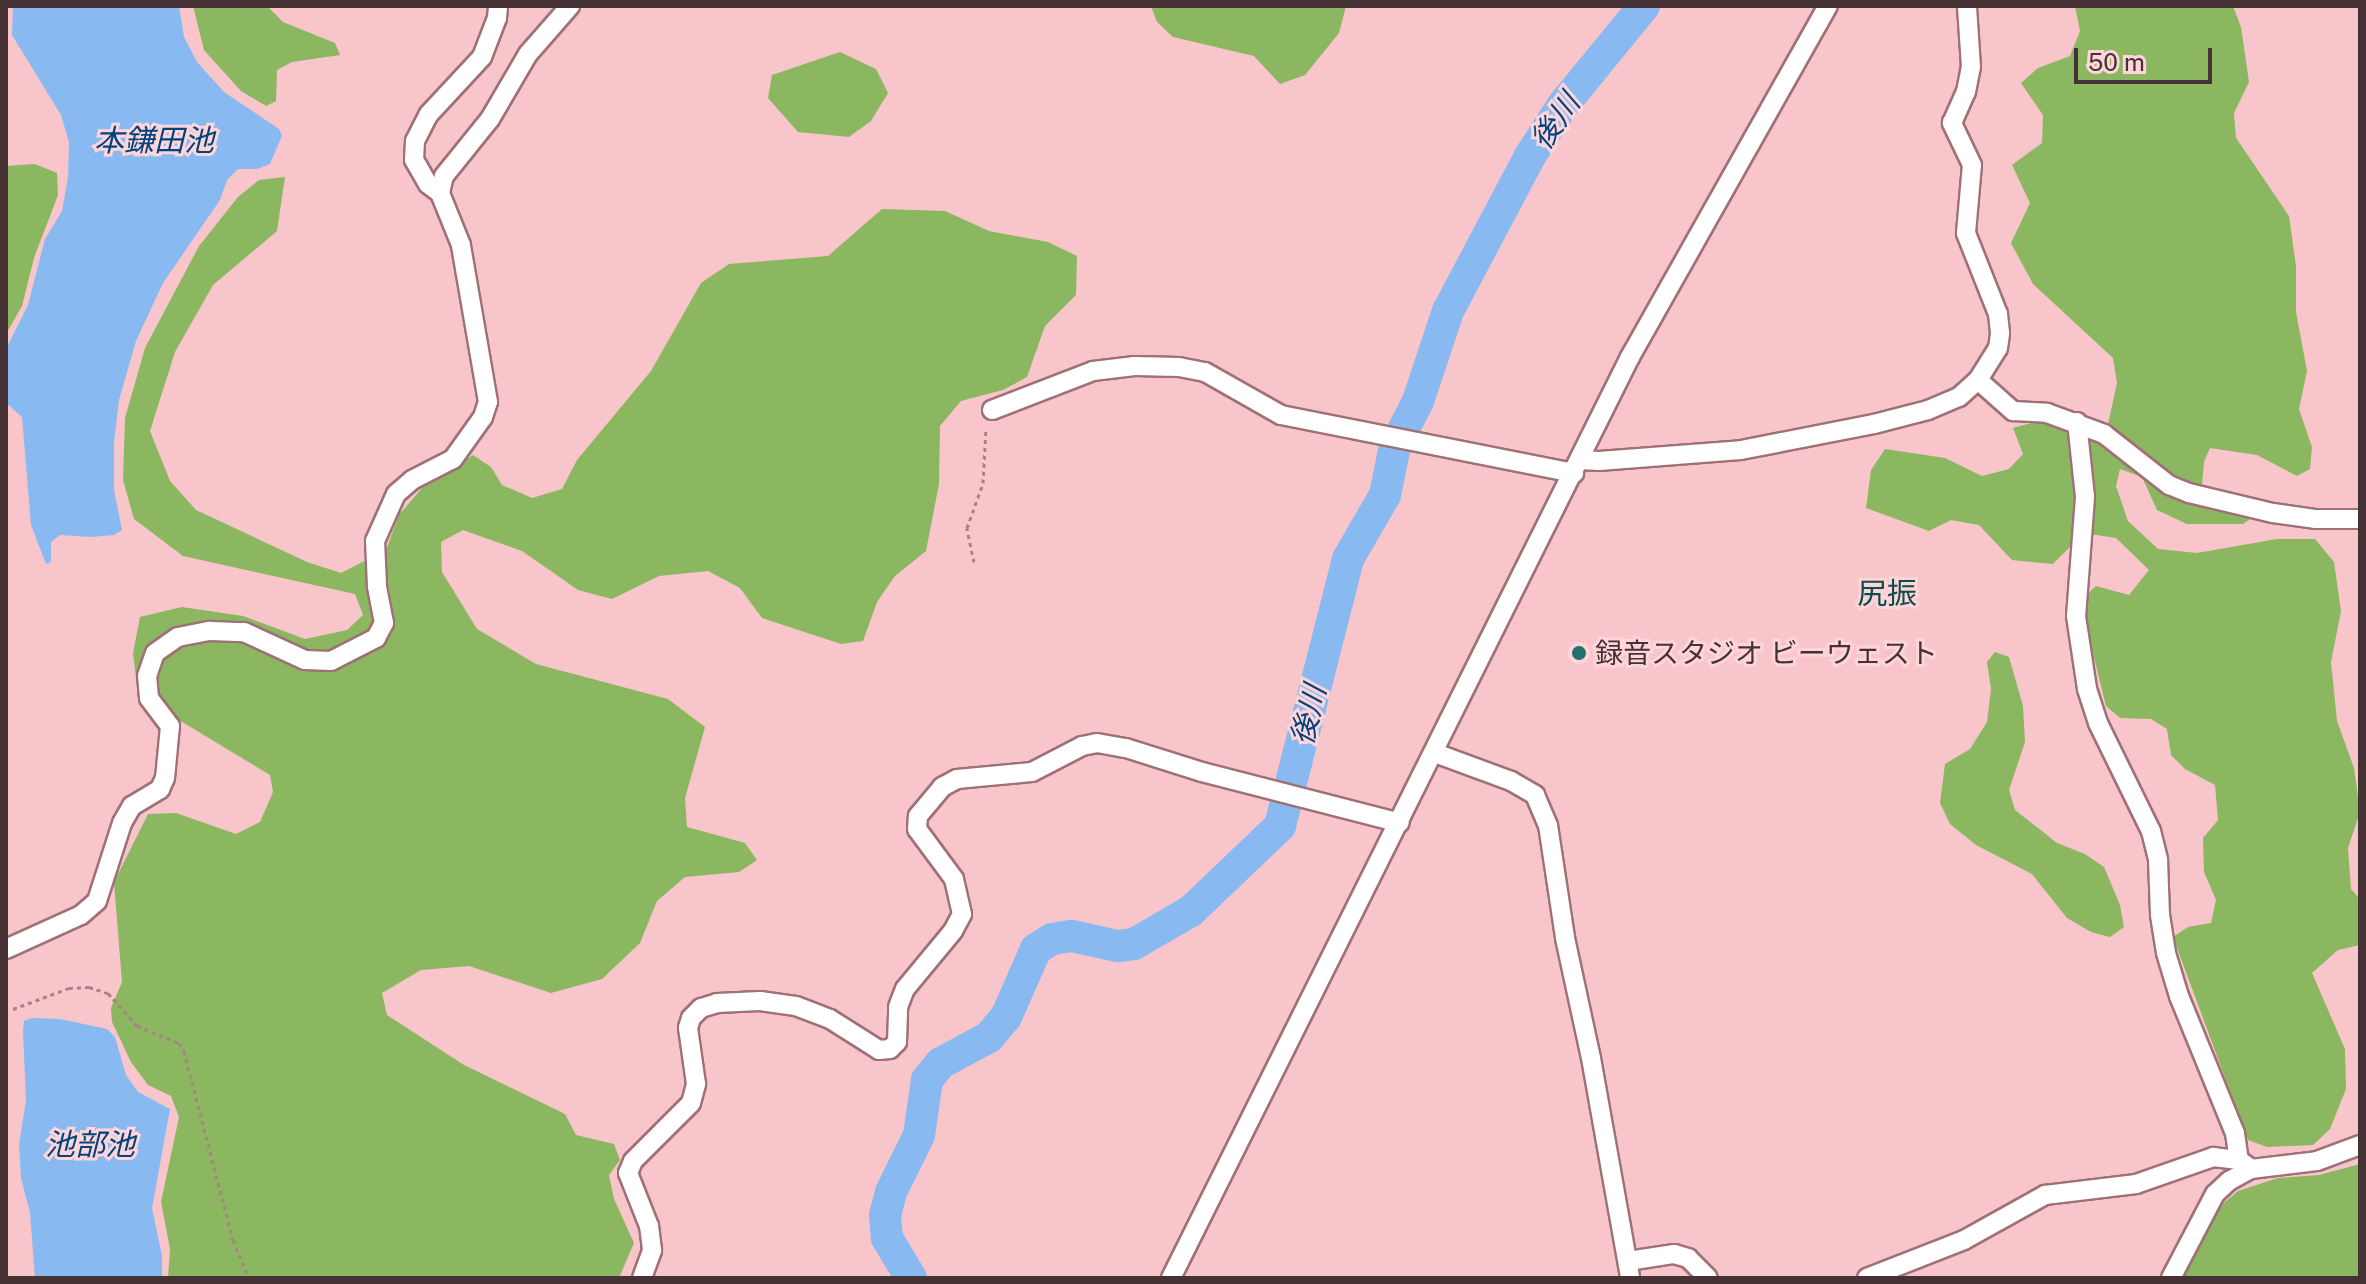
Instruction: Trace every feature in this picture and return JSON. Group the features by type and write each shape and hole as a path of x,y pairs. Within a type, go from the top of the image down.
{"street":[{"path":"6,949 81,915 97,901 122,823 132,806 160,789 165,778 170,726 149,698 147,676 155,653 178,637 210,631 244,632 305,660 331,661 376,638 384,623 377,586 375,541 396,494 412,480 453,459 483,417 488,402 461,245 440,193 428,184 414,160 415,141 429,114 482,57 497,18 498,6"},
{"path":"440,193 444,176 490,119 528,54 570,6"},
{"path":"1171,1278 1577,466 1686,255 1828,6"},
{"path":"992,410 1093,371 1135,366 1179,367 1217,377 1281,415 1399,438 1577,466 1599,461 1741,450 1928,410 1959,397 1978,380 1998,348 2000,333 1998,314 1966,233 1972,165 1952,123 1966,92 1971,67 1967,6"},
{"path":"1978,380 2013,411 2047,413 2104,434 2169,485 2189,493 2273,513 2315,519 2360,519"},
{"path":"2077,422 2085,497 2076,616 2084,676 2098,723 2151,831 2158,860 2160,915 2166,953 2179,996 2245,1164"},
{"path":"642,1278 652,1250 649,1226 628,1173 633,1161 691,1103 696,1084 688,1028 691,1018 701,1008 717,1003 760,1001 796,1006 830,1019 879,1050 890,1049 897,1042 898,1007 905,989 953,931 962,914 954,879 917,829 918,816 942,787 957,779 1032,772 1082,746 1097,743 1126,748 1202,772 1400,823"},
{"path":"1435,753 1511,781 1535,795 1548,825 1565,938 1629,1270 1674,1254 1688,1258 1708,1278"},
{"path":"1867,1278 1964,1240 2045,1195 2136,1184 2213,1157 2245,1164 2317,1161 2360,1145"},
{"path":"2171,1278 2215,1194 2245,1164"}],"path":[{"path":"974,562 967,528 983,483 983,449 992,410"},
{"path":"13,1009 69,988 89,987 108,993 137,1026 179,1043 184,1051 233,1240 249,1278"}],"green space":[{"path":"193,6 267,6 283,22 335,43 340,55 292,62 277,70 276,101 266,106 241,91 204,50"},
{"path":"1151,6 1346,6 1339,33 1305,75 1280,84 1254,56 1173,37 1157,22"},
{"path":"2075,6 2233,6 2241,27 2249,82 2234,113 2236,138 2289,216 2296,266 2296,312 2307,371 2299,409 2312,447 2310,469 2297,476 2257,455 2210,448 2204,462 2202,485 2208,502 2257,514 2243,524 2187,524 2157,510 2142,477 2120,469 2116,486 2128,521 2158,549 2197,553 2277,539 2315,539 2334,562 2341,611 2331,662 2337,721 2354,768 2360,812 2348,848 2351,889 2360,899 2360,945 2338,950 2312,973 2345,1049 2346,1089 2330,1129 2313,1145 2267,1147 2248,1140 2173,937 2188,927 2211,923 2216,900 2204,872 2203,838 2218,820 2215,785 2185,769 2171,755 2167,729 2151,719 2120,718 2106,706 2080,601 2096,586 2129,595 2149,570 2116,538 2084,533 2053,564 2012,560 1979,525 1951,520 1929,531 1866,508 1871,470 1885,449 1945,458 1982,476 2009,469 2023,454 2013,428 2039,421 2095,437 2108,424 2117,383 2113,358 2033,284 2011,243 2030,203 2012,165 2042,143 2043,115 2021,83 2038,68 2070,56 2080,31"},
{"path":"840,52 876,69 888,93 871,121 849,137 798,132 768,98 772,75"},
{"path":"35,164 57,173 58,195 34,258 22,306 6,334 6,166"},
{"path":"285,177 277,231 213,285 175,352 150,431 170,481 196,510 307,562 341,573 386,550 399,515 422,488 473,455 491,467 502,485 532,498 562,489 577,460 651,371 701,283 729,264 828,256 882,209 945,211 989,231 1048,242 1077,256 1076,295 1045,326 1027,377 1003,390 961,401 940,426 939,484 926,551 895,576 877,602 863,641 841,644 762,618 740,588 708,571 659,576 612,599 578,590 522,551 463,530 441,542 442,572 477,629 536,664 668,699 705,727 685,798 687,827 745,843 757,860 739,872 685,877 657,901 640,943 602,979 551,993 469,966 421,970 382,993 387,1015 464,1065 565,1114 576,1135 614,1144 620,1160 609,1175 614,1199 634,1243 619,1278 168,1278 170,1249 161,1202 179,1117 171,1096 148,1085 131,1062 112,1022 111,1008 122,982 114,882 148,814 176,813 236,834 260,822 273,792 270,775 174,717 137,686 133,653 140,617 182,607 243,616 305,639 347,630 363,615 355,594 183,556 134,519 123,480 125,418 145,348 199,246 238,197 259,180"},
{"path":"1995,652 2009,657 2023,706 2025,742 2009,790 2015,810 2057,843 2085,854 2104,867 2120,905 2124,927 2110,937 2091,932 2067,918 2032,874 1976,845 1950,824 1940,803 1945,764 1970,749 1987,722 1991,689 1987,662"},
{"path":"2360,1164 2360,1278 2179,1278 2218,1208 2238,1191 2278,1178 2319,1175"}],"water":[{"name":"本鎌田池","path":"13,6 179,6 184,37 197,62 224,92 279,129 282,136 270,164 257,169 238,169 227,180 220,200 163,283 136,341 119,400 114,442 114,490 122,530 114,535 91,537 60,535 51,542 51,562 46,564 31,525 22,417 6,403 6,349 28,305 45,239 62,211 68,177 69,142 61,115 12,35"},
{"name":"池部池","path":"32,1018 60,1019 107,1029 115,1037 126,1075 138,1092 170,1109 152,1208 162,1256 162,1278 35,1278 30,1213 21,1178 19,1145 26,1100 24,1021"}],"waterway":[{"name":"後川","path":"911,1278 887,1238 885,1215 891,1192 919,1135 927,1080 941,1063 989,1037 1006,1017 1036,949 1052,939 1072,936 1118,946 1134,944 1191,911 1280,826 1348,559 1385,495 1395,446 1418,401 1448,311 1530,156 1563,105 1644,6"}],"place":[{"name":"録音スタジオ ビーウェスト","path":"1579,653"}],"district":[{"name":"尻振","path":"1887,593"}]}
